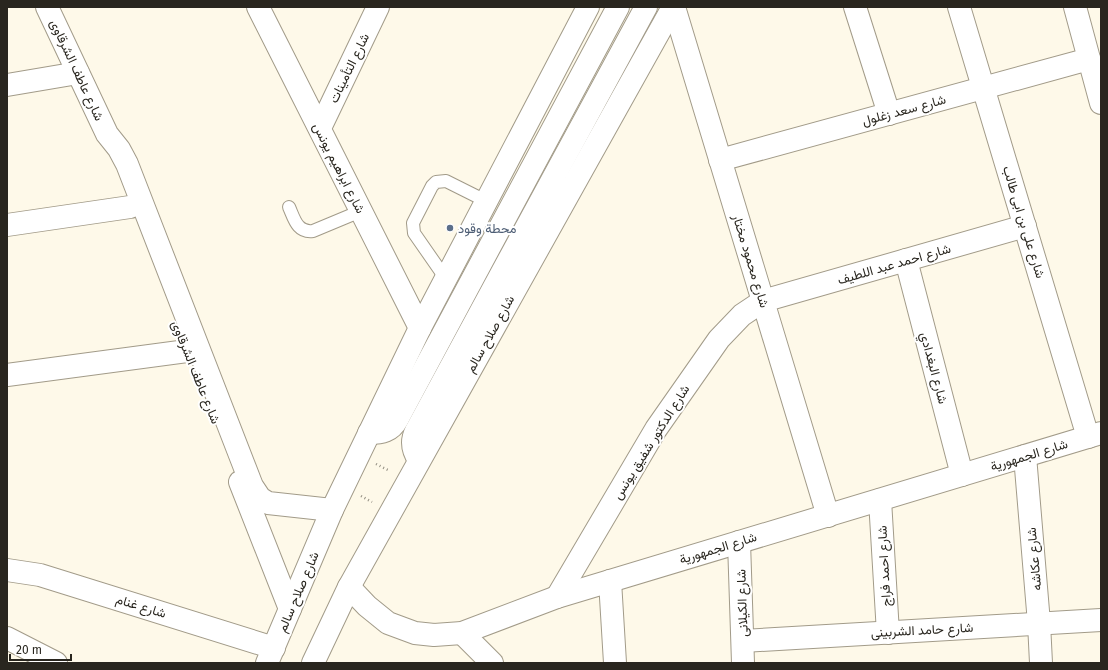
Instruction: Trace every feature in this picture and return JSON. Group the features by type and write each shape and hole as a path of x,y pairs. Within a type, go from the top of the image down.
{"street":[{"name":"شارع عاطف الشرقاوى","path":"47,7 107,134 119,148 127,164 252,486 260,498 268,503 332,510"},
{"name":"شارع ابراهيم يونس","path":"258,7 420,328"},
{"name":"شارع التأمينات","path":"320,128 378,7"},
{"name":"شارع صلاح سالم","path":"270,655 332,510 420,328 588,7"},
{"path":"369,433 378,433 393,426 488,252 618,7"},
{"path":"419,460 414,453 413,436 646,7"},
{"name":"شارع صلاح سالم","path":"314,662 349,587 673,7"},
{"name":"شارع محمود مختار","path":"673,7 828,516"},
{"path":"855,7 889,114"},
{"name":"شارع على بن ابى طالب","path":"959,7 1025,226 1094,435"},
{"path":"1075,7 1101,103"},
{"name":"شارع سعد زغلول","path":"720,160 1089,59"},
{"path":"7,84 78,73"},
{"name":"شارع عاطف الشرقاوى","path":"107,134 109,152 130,207 290,609"},
{"path":"7,225 130,207"},
{"name":"شارع احمد عبد اللطيف","path":"763,301 1025,226"},
{"name":"شارع البغدادي","path":"906,260 962,475"},
{"name":"شارع الدكتور شفيق يونس","path":"557,597 656,429 719,338 742,315 763,301"},
{"path":"7,375 187,351"},
{"name":"شارع الجمهورية","path":"349,587 367,606 388,623 415,633 434,635 462,633 557,597 1094,435"},
{"name":"شارع عكاشه","path":"1025,456 1041,663"},
{"name":"شارع احمد فراج","path":"880,500 888,633"},
{"name":"شارع الكيلانى","path":"739,542 743,663"},
{"name":"شارع غنام","path":"7,570 40,575 270,655"},
{"path":"610,581 615,663"},
{"name":"شارع حامد الشربينى","path":"743,641 1101,620"},
{"path":"462,633 492,663"},
{"path":"7,638 56,663"}],"lane":[{"path":"446,278 414,233 413,223 429,192 436,182 446,181 486,201"},
{"path":"288,207 298,226 307,232 313,231 361,210"}],"path":[{"path":"358,456 408,480"},
{"path":"343,487 391,511"}],"place":[{"name":"محطة وقود","path":"450,228"}]}
